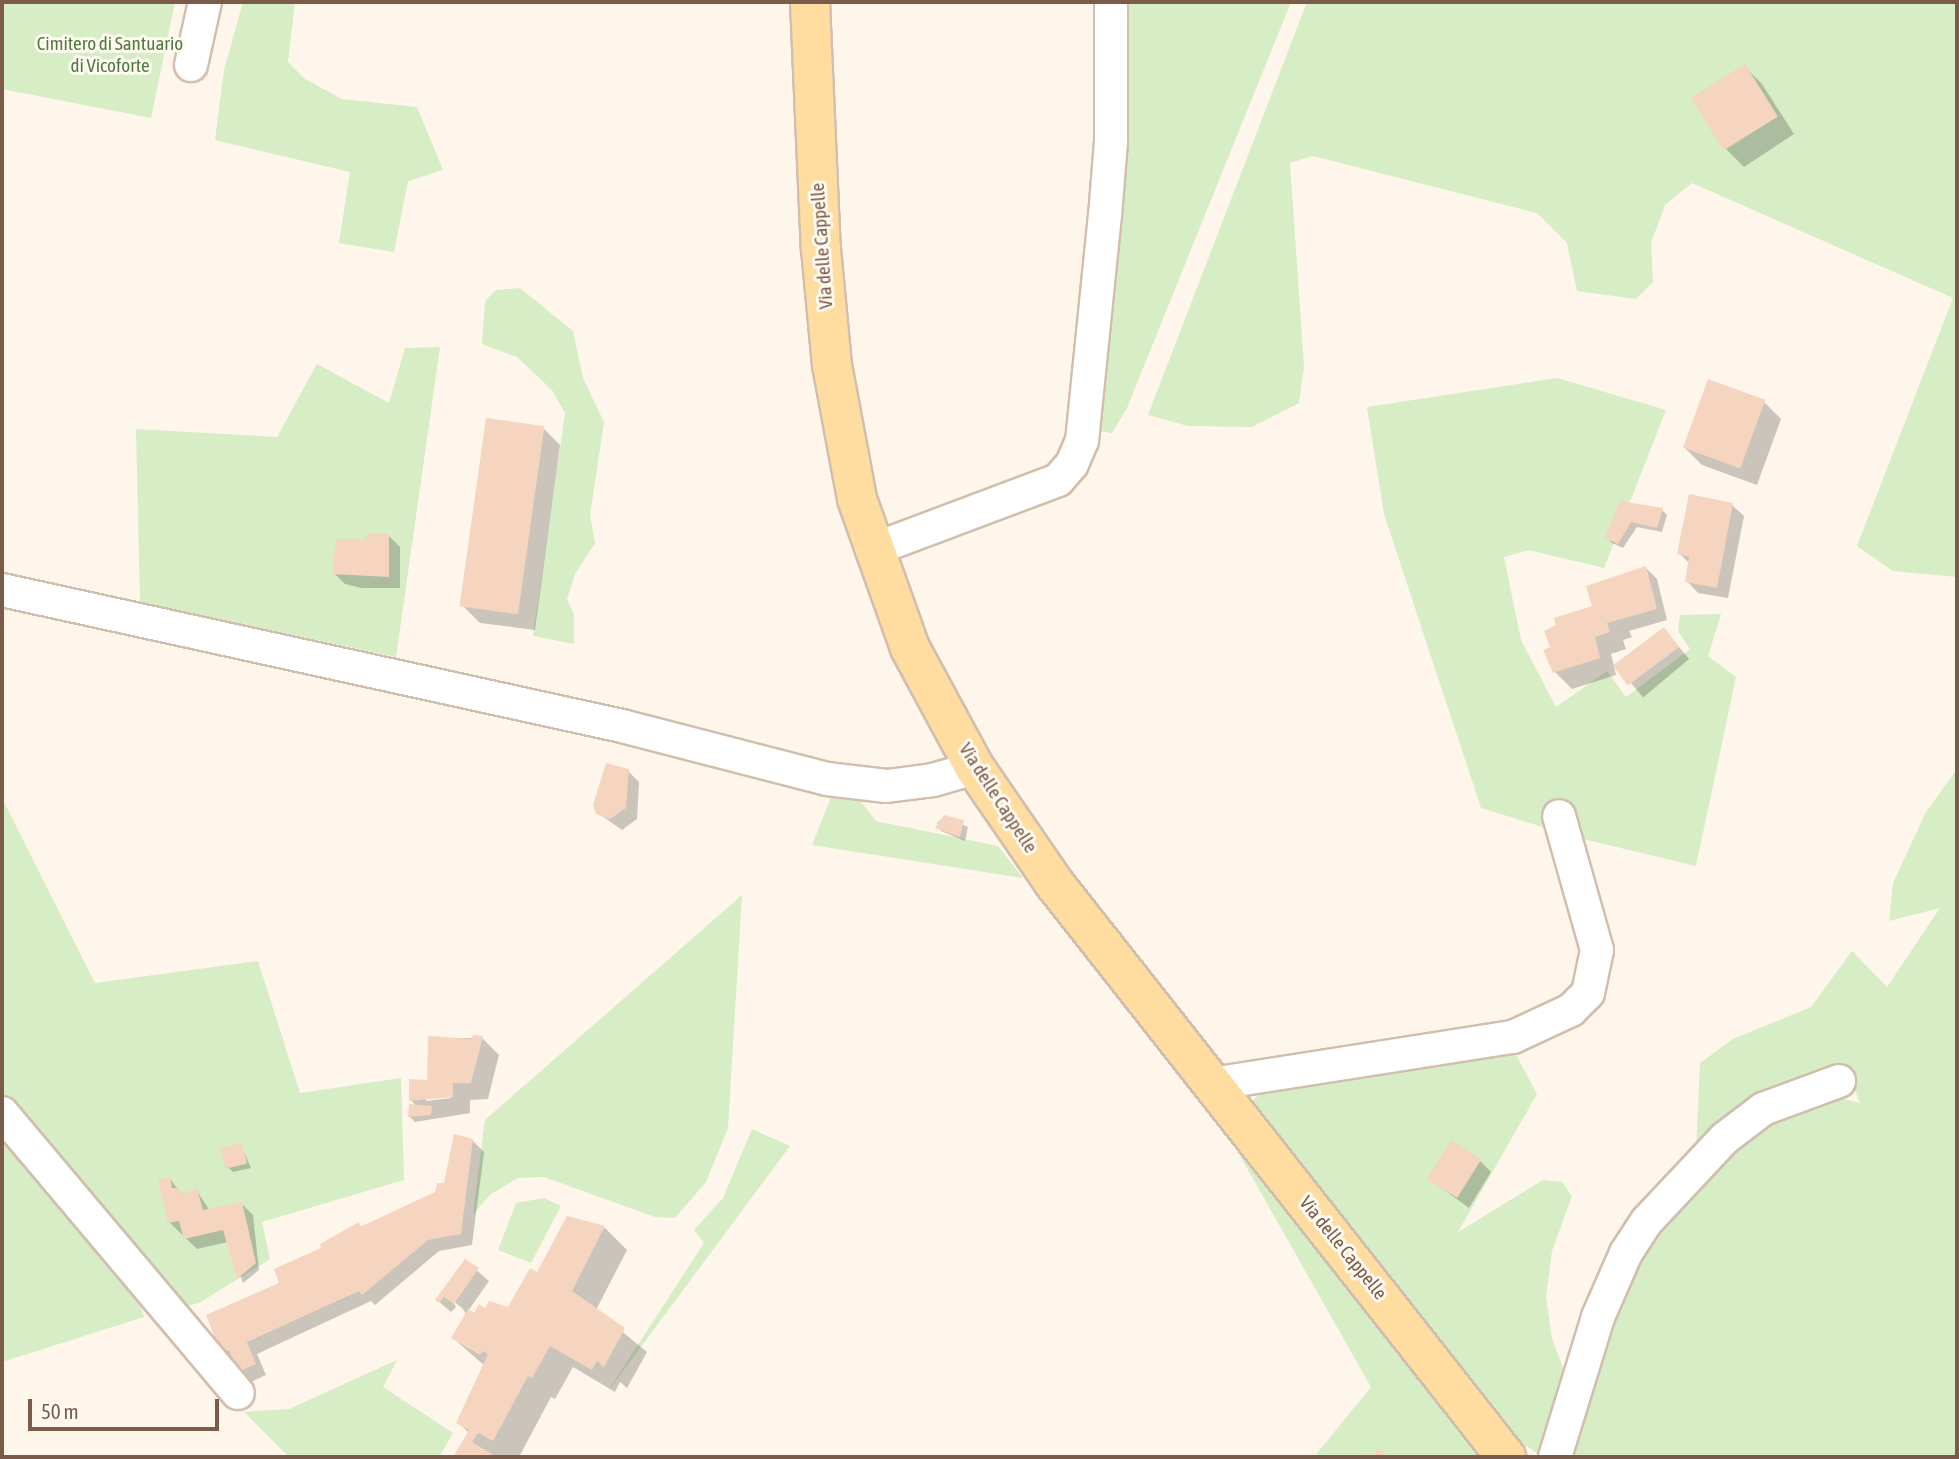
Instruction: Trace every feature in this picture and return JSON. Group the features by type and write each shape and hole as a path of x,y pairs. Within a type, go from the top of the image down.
{"main road":[{"name":"Via delle Cappelle","path":"810,2 825,307 847,455 872,550 910,648 975,768 1054,883 1506,1457"}],"street":[{"path":"191,65 205,2"},
{"path":"872,550 1058,480 1072,464 1082,441 1105,216 1111,142 1111,2"},
{"path":"2,590 609,723 827,779 887,786 933,780 975,768"},
{"path":"1212,1084 1513,1038 1571,1010 1588,993 1597,950 1559,816"},
{"path":"1555,1457 1598,1317 1626,1253 1647,1221 1725,1138 1763,1109 1839,1080"},
{"path":"2,1113 238,1393"}],"green space":[{"name":"Cimitero di Santuario di Vicoforte","path":"2,2 175,2 151,118 2,89"},
{"path":"243,2 295,2 288,62 305,79 342,99 417,107 443,170 408,181 394,252 339,243 350,172 215,140 224,70"},
{"path":"1126,2 1291,2 1127,408 1112,433 1098,431"},
{"path":"1307,2 1957,2 1957,577 1893,571 1857,546 1953,298 1692,183 1665,205 1651,243 1653,282 1636,299 1577,291 1567,243 1537,213 1313,156 1290,163 1304,366 1299,403 1252,427 1188,426 1148,415"},
{"path":"520,288 573,331 583,378 604,422 590,515 595,543 575,574 567,599 574,615 574,644 533,636 565,413 552,390 517,357 482,344 485,301 496,290"},
{"path":"440,347 396,657 140,602 136,429 277,437 317,364 389,403 405,348"},
{"path":"1557,378 1666,410 1604,568 1529,550 1504,557 1521,640 1556,707 1607,671 1626,697 1690,649 1678,631 1680,615 1721,614 1708,656 1736,677 1696,866 1579,838 1481,808 1384,514 1367,407"},
{"path":"1957,769 1957,1457 1561,1457 1635,1253 1749,1129 1837,1097 1860,1103 1847,1071 1789,1081 1730,1115 1696,1150 1700,1063 1733,1039 1811,1007 1852,951 1887,987 1940,908 1889,921 1893,883 1926,812"},
{"path":"832,795 858,798 876,821 998,846 1023,878 812,845"},
{"path":"2,798 95,983 258,961 300,1093 401,1078 404,1180 262,1222 270,1259 199,1303 185,1306 2,1099"},
{"path":"742,895 728,1128 706,1182 675,1218 655,1217 544,1177 518,1178 491,1194 473,1214 485,1120"},
{"path":"1514,1051 1537,1094 1458,1232 1543,1180 1562,1182 1572,1196 1552,1251 1546,1297 1552,1339 1569,1384 1542,1457 1520,1441 1251,1102 1260,1094"},
{"path":"752,1129 790,1146 606,1394 704,1243 694,1230 723,1198"},
{"path":"2,1131 130,1275 144,1317 2,1362"},
{"path":"1235,1147 1482,1457 1314,1457 1371,1387"},
{"path":"544,1198 561,1206 531,1263 498,1250 516,1203"},
{"path":"397,1360 383,1387 453,1433 439,1457 289,1457 244,1412 289,1409"}],"building":[{"path":"1745,64 1778,117 1724,150 1691,98"},
{"path":"1708,379 1765,400 1740,468 1683,448"},
{"path":"486,418 544,426 518,614 460,606"},
{"path":"1689,494 1733,503 1717,588 1685,582 1689,557 1677,554"},
{"path":"1620,501 1663,508 1657,528 1631,522 1618,544 1605,538"},
{"path":"367,533 389,534 389,577 332,574 336,539 366,539"},
{"path":"1646,566 1657,609 1607,623 1610,632 1595,637 1600,658 1553,673 1543,650 1550,647 1544,631 1556,625 1554,618 1592,606 1586,586"},
{"path":"1664,627 1679,647 1628,685 1613,666"},
{"path":"606,763 629,769 626,808 610,819 596,814 593,805"},
{"path":"944,815 964,820 960,837 935,828"},
{"path":"473,1035 483,1036 471,1083 453,1083 453,1097 409,1101 409,1079 427,1080 428,1036 472,1039"},
{"path":"409,1104 432,1106 431,1115 408,1117"},
{"path":"454,1134 473,1139 461,1234 428,1240 362,1295 359,1291 247,1342 256,1364 238,1372 229,1350 221,1353 206,1315 279,1283 274,1269 321,1248 320,1244 359,1222 360,1227 435,1192 437,1183 444,1183"},
{"path":"1451,1140 1482,1159 1457,1198 1427,1179"},
{"path":"242,1143 247,1163 226,1169 221,1148"},
{"path":"170,1177 172,1188 178,1188 180,1193 197,1189 203,1210 242,1202 256,1263 237,1279 223,1230 184,1239 179,1221 168,1223 158,1180"},
{"path":"567,1216 605,1226 572,1291 625,1328 604,1367 597,1361 592,1370 550,1346 532,1378 528,1376 493,1441 478,1433 472,1442 492,1454 490,1457 453,1457 469,1430 456,1423 488,1354 483,1351 480,1355 451,1338 468,1309 474,1313 479,1304 485,1308 489,1301 508,1307 530,1268 537,1272"},
{"path":"465,1259 479,1268 454,1304 444,1297 439,1303 435,1300"},
{"path":"1378,1449 1389,1457 1372,1457"}]}
